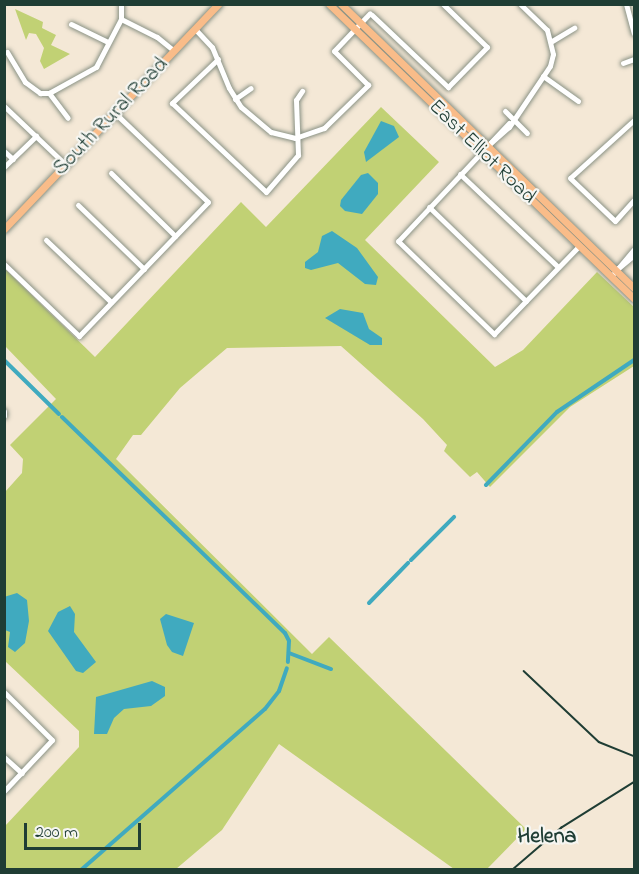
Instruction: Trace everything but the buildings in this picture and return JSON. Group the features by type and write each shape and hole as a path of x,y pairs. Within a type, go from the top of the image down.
{"main road":[{"name":"South Rural Road","path":"4,229 218,4"},
{"name":"East Elliot Road","path":"328,4 452,117"},
{"name":"East Elliot Road","path":"341,4 452,117 634,288"},
{"name":"East Elliot Road","path":"484,148 634,299"}],"street":[{"path":"5,51 25,82 40,93 49,93 96,67 121,19 121,4"},
{"path":"195,29 218,59 235,99 271,132 299,137 324,128 368,85 334,51 371,14 448,87 487,47 443,4"},
{"path":"626,4 634,33"},
{"path":"521,5 552,41 552,60 511,121 398,241 494,334 579,246"},
{"path":"121,19 157,37 174,51"},
{"path":"71,24 108,42"},
{"path":"552,41 574,28"},
{"path":"218,59 172,103 266,192 294,162 299,137 296,100 302,91"},
{"path":"623,63 634,59"},
{"path":"543,76 578,101"},
{"path":"235,99 250,88"},
{"path":"49,93 68,117"},
{"path":"4,106 66,165"},
{"path":"505,111 511,121 527,133"},
{"path":"4,264 79,336 208,202 116,112"},
{"path":"634,120 570,178 615,221 634,200"},
{"path":"4,167 36,136"},
{"path":"4,151 13,159"},
{"path":"111,173 176,236"},
{"path":"460,174 558,267"},
{"path":"78,205 144,269"},
{"path":"429,207 526,301"},
{"path":"46,240 111,302"},
{"path":"611,276 634,249"},
{"path":"616,270 634,255"},
{"path":"4,692 52,740 4,791"},
{"path":"4,756 22,773"}],"green space":[{"path":"15,9 43,22 42,28 56,35 51,45 70,54 44,69 40,61 44,48 36,34 29,33 26,40"},
{"path":"381,107 439,162 365,240 495,367 523,350 597,272 634,307 634,366 570,407 490,487 477,472 470,477 444,451 447,445 423,419 341,346 227,348 180,388 141,435 133,435 116,459 312,654 329,637 526,829 487,869 454,869 279,744 222,830 176,869 5,869 5,826 79,747 79,731 5,661 5,492 22,473 23,459 10,445 56,399 5,346 5,269 95,357 241,202 266,227"}],"water":[{"path":"381,121 394,126 399,137 366,162 364,152"},
{"path":"368,173 378,183 378,194 362,214 345,211 340,206 341,200 361,175"},
{"path":"332,231 357,248 378,277 376,285 365,284 338,263 311,270 305,268 305,262 318,252 322,236"},
{"path":"340,309 363,313 369,329 382,338 382,345 370,345 325,318"},
{"path":"17,593 27,600 29,621 25,643 15,652 8,647 10,632 5,630 4,597"},
{"path":"70,606 75,614 74,632 96,662 83,673 76,671 48,631 58,612"},
{"path":"166,614 194,623 183,656 172,652 167,645 160,619"},
{"path":"152,681 165,687 165,696 151,706 124,709 114,718 107,734 94,734 96,697"}],"waterway":[{"path":"4,360 59,414"},
{"path":"486,485 557,412 634,360"},
{"path":"62,417 285,633 289,641 288,662"},
{"path":"411,560 454,517"},
{"path":"369,603 408,563"},
{"path":"289,653 331,669"},
{"path":"81,870 265,709 279,691 287,668"}],"railway":[{"path":"524,671 599,742 634,756"},
{"path":"512,870 561,828 634,782"}],"district":[{"name":"Helena","path":"547,838"}]}
